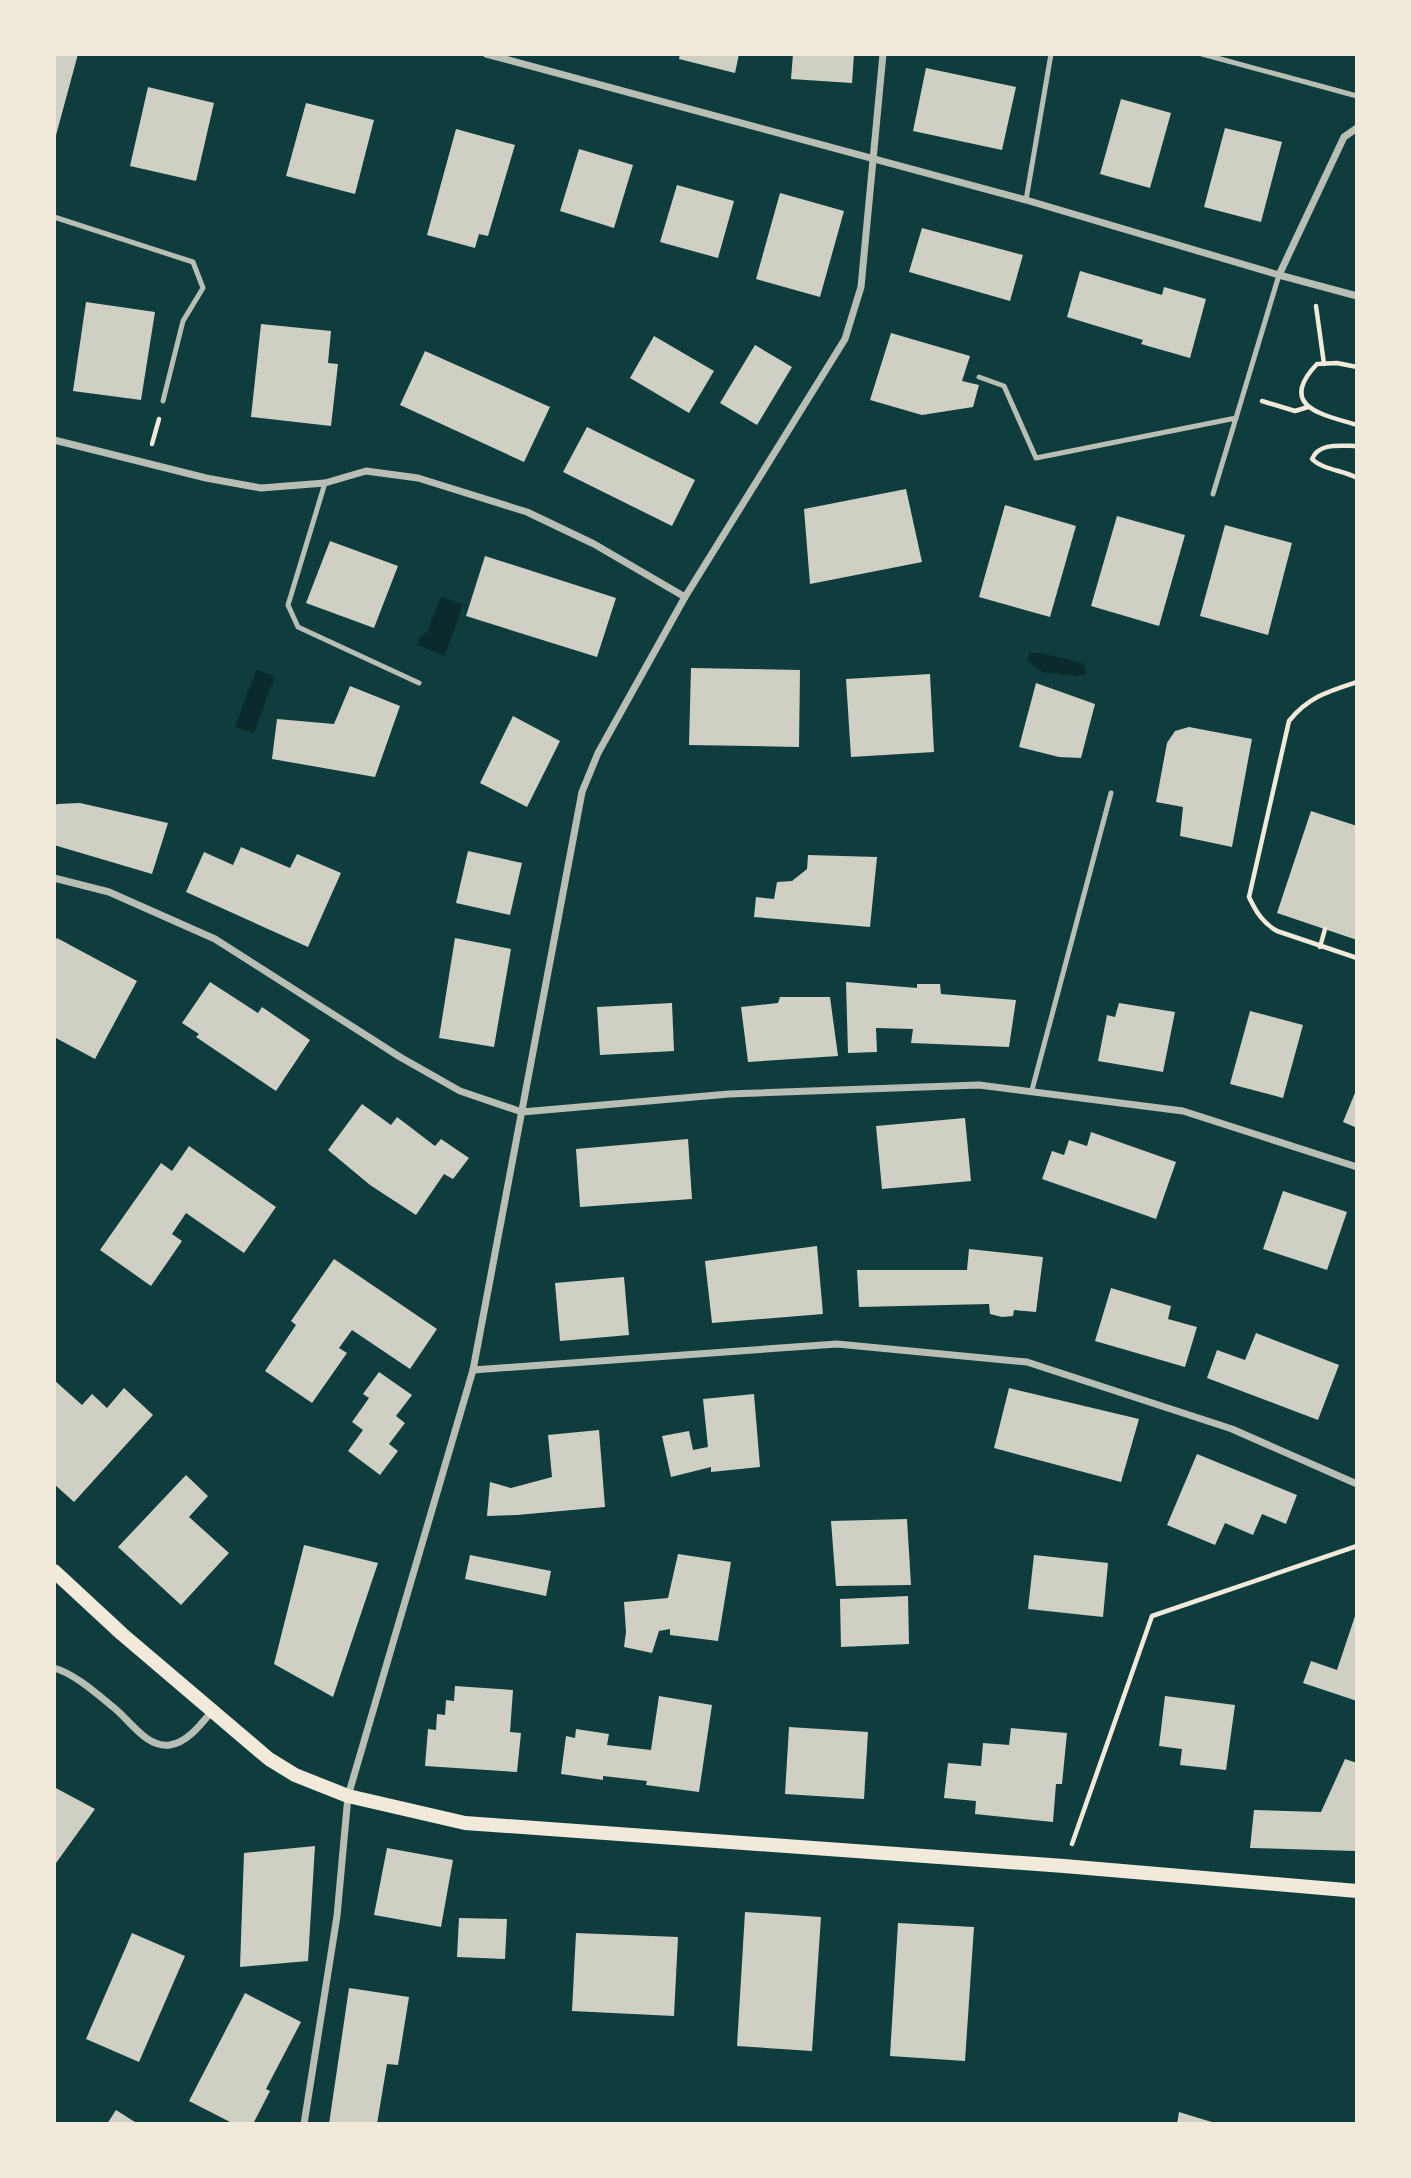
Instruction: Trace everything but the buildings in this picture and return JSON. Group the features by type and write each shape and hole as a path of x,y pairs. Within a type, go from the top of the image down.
{"main road":[{"path":"54,1571 122,1634 269,1759 284,1769 348,1796 465,1823 1064,1866 1357,1891"}],"street":[{"path":"486,54 1026,200 1357,296"},
{"path":"304,2124 337,1916 348,1796 473,1370 582,792 598,753 685,597 845,339 861,287 883,54"},
{"path":"1279,275 1344,137 1357,128"},
{"path":"54,440 206,478 261,488 325,483 366,471 418,478 527,513 594,544 685,597"},
{"path":"54,878 110,892 215,939 400,1057 460,1091 522,1112 729,1094 979,1085 1183,1111 1357,1167"},
{"path":"473,1370 837,1344 1027,1362 1233,1429 1357,1485"},
{"path":"54,1668 75,1678 115,1708 147,1738 160,1745 172,1745 187,1738 212,1711"}],"lane":[{"path":"1026,200 1051,54"},
{"path":"1202,54 1357,96"},
{"path":"54,216 193,262 203,288 183,321 163,401"},
{"path":"1213,494 1279,275"},
{"path":"979,377 1004,386 1036,458 1236,418"},
{"path":"325,483 288,605 298,627 419,683"},
{"path":"1032,1090 1111,793"}],"path":[{"path":"1317,285 1316,308 1324,364"},
{"path":"1357,367 1337,363 1317,365 1306,376 1301,391 1306,405 1315,413 1357,425"},
{"path":"1243,396 1295,411 1309,407"},
{"path":"148,462 163,401"},
{"path":"1357,446 1331,446 1320,449 1312,459 1318,465 1357,478"},
{"path":"1357,682 1320,695 1297,710 1289,721 1249,897 1256,913 1268,926 1320,947 1357,958"},
{"path":"1320,947 1325,929"},
{"path":"1064,1866 1152,1616 1357,1546"}],"water":[{"path":"441,597 463,604 445,656 417,645 420,637 427,632"},
{"path":"1029,653 1041,653 1084,664 1086,674 1076,676 1042,672 1027,660"},
{"path":"256,670 275,676 254,733 235,727"}]}
